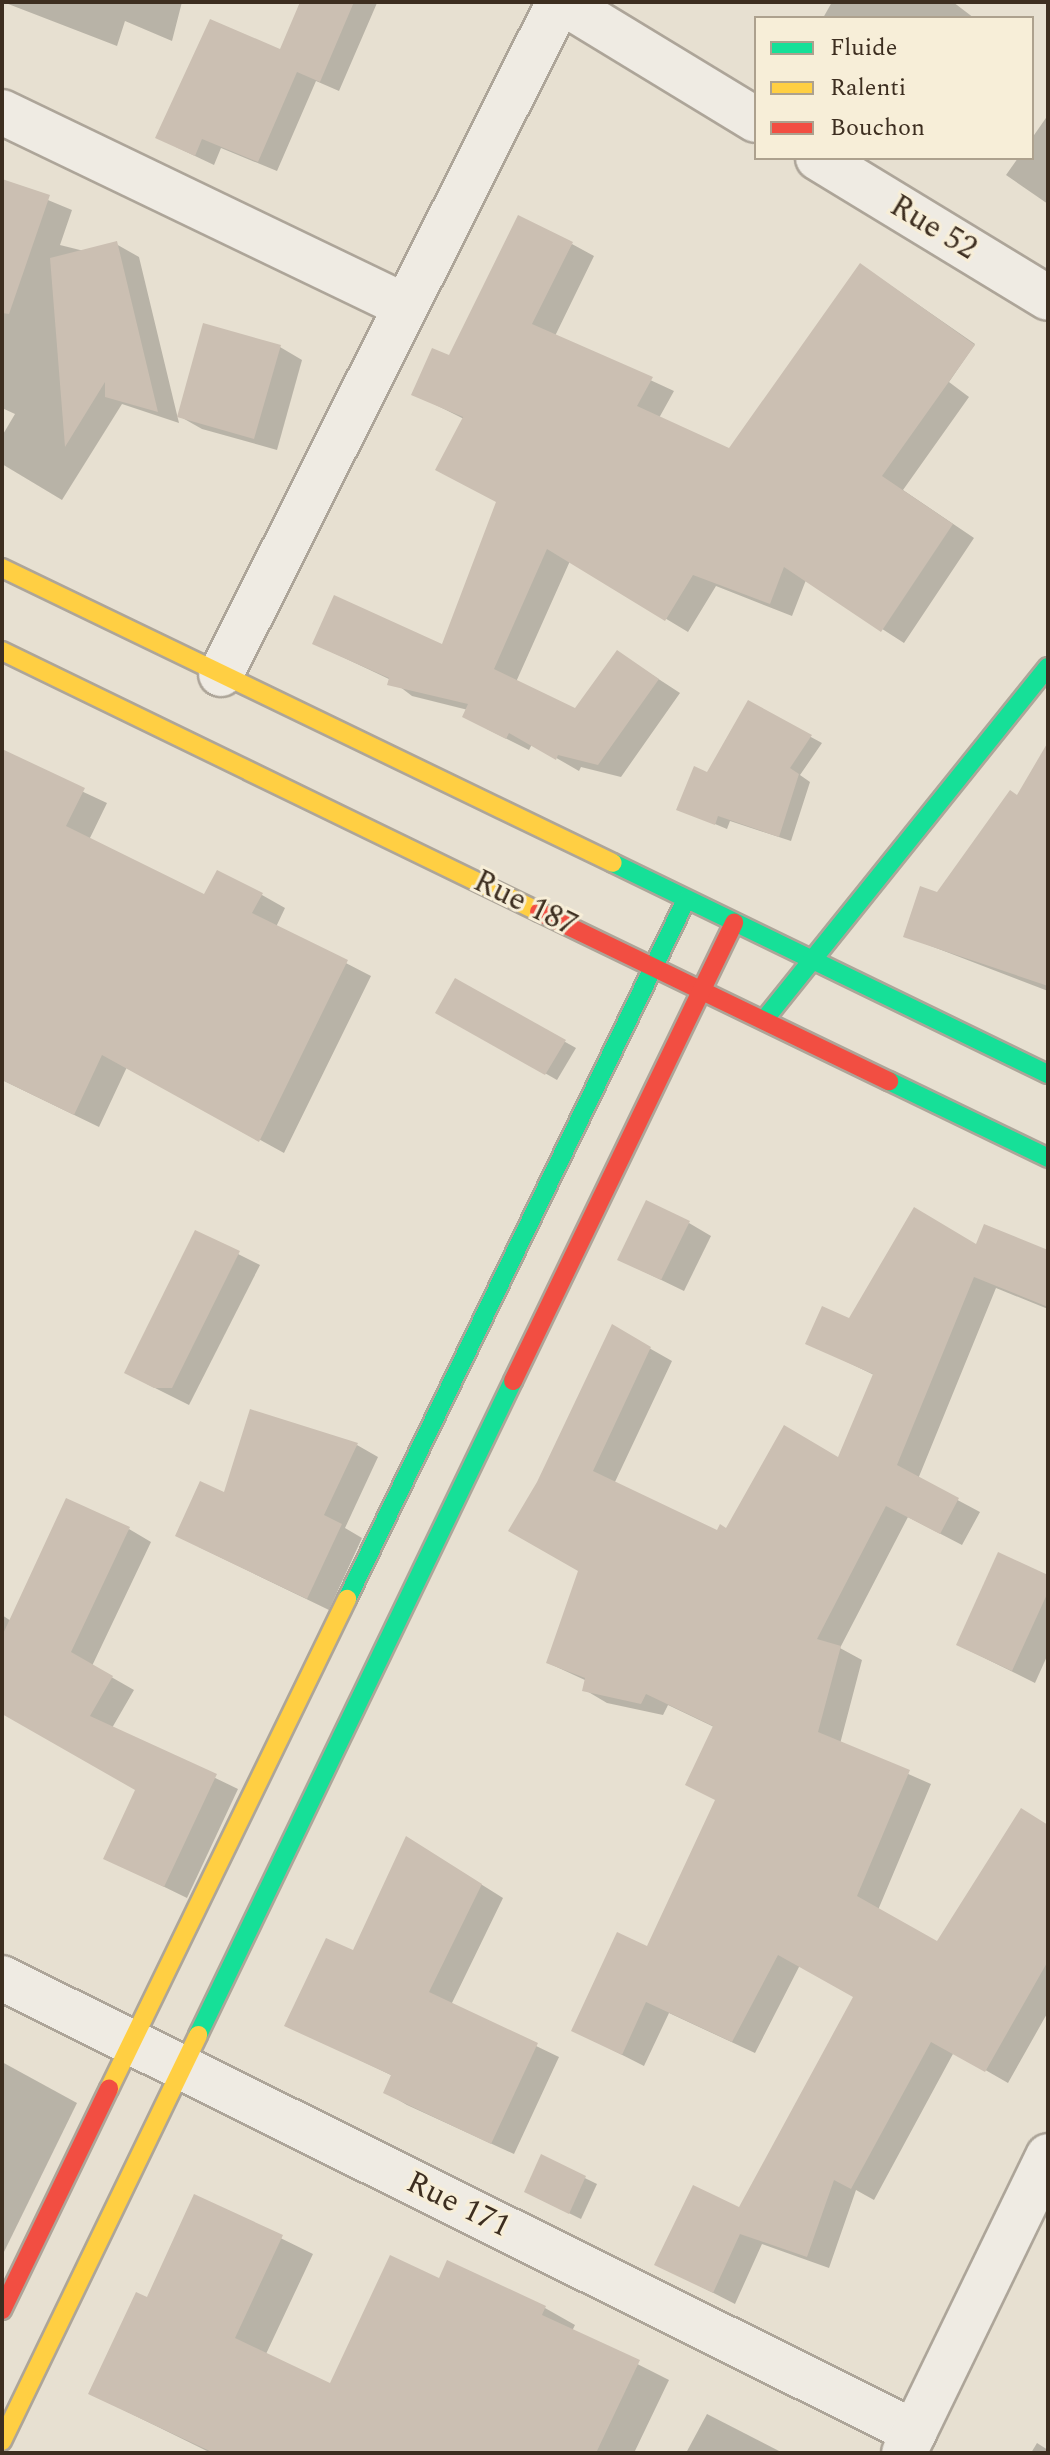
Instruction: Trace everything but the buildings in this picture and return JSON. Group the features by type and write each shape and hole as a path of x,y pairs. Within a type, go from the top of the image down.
{"main road":[{"path":"2,568 1048,1074"},
{"name":"Rue 187","path":"2,651 1048,1158"},
{"path":"764,1020 1048,667"},
{"path":"2,2310 686,900"},
{"path":"2,2441 734,923"}],"street":[{"path":"221,674 403,305 560,2 754,119"},
{"path":"2,112 403,305"},
{"name":"Rue 52","path":"821,160 1048,298"},
{"name":"Rue 171","path":"2,1978 909,2442"},
{"path":"909,2442 1048,2156"}],"traffic: fast":[{"path":"764,1020 1048,667"},
{"path":"613,863 1048,1074"},
{"path":"347,1599 686,900"},
{"path":"889,1081 1048,1158"},
{"path":"198,2035 513,1381"}],"traffic: slow":[{"path":"2,568 613,863"},
{"path":"2,651 539,912"},
{"path":"109,2089 347,1599"},
{"path":"2,2441 198,2035"}],"traffic: jam":[{"path":"539,912 889,1081"},
{"path":"513,1381 734,923"},
{"path":"2,2310 109,2089"}]}
